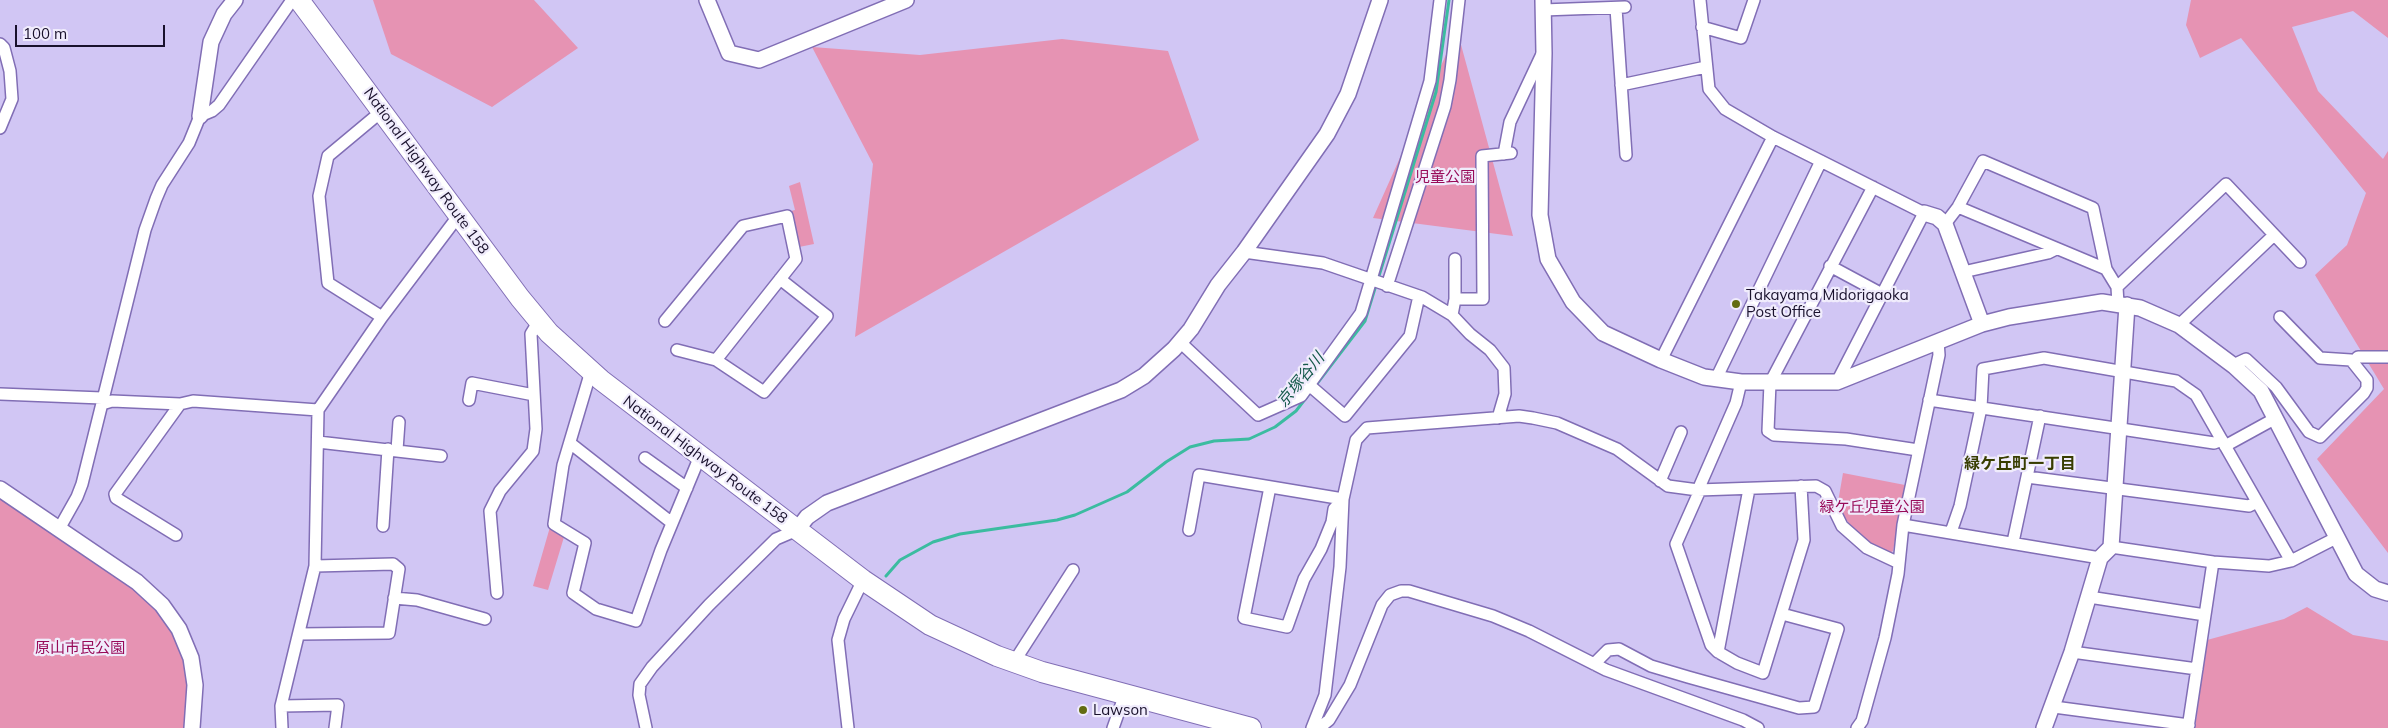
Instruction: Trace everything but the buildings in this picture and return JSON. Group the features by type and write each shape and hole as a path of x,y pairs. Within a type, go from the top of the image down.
{"highway":[{"name":"National Highway Route 158","path":"299,0 539,322 591,372 862,580 930,625 1014,662 1042,672 1251,728"}],"street":[{"path":"59,528 77,498 145,230 162,185 189,143 200,116 211,42 224,14 235,0"},
{"path":"200,116 219,106 292,0"},
{"path":"706,0 728,53 759,60 906,0"},
{"path":"646,728 638,695 640,684 652,667 709,604 776,538 797,530 807,517 826,503 1121,390 1144,376 1180,342 1191,329 1218,285 1244,252 1337,118 1348,94 1380,0"},
{"path":"1378,283 1410,151 1430,81 1440,0"},
{"path":"1180,342 1258,415 1301,396 1361,313 1378,283 1445,106 1450,80 1459,0"},
{"path":"1700,0 1709,89 1726,109 1773,137 1924,213 1937,217 1945,224 1982,324"},
{"path":"1702,27 1740,38 1754,0"},
{"path":"1626,155 1621,85 1621,8 1543,5 1544,50 1540,215 1548,259 1573,302 1603,333 1661,360 1716,379 1770,383 1837,382 1982,324 2088,303 2122,305 2157,314 2180,325 2233,365 2261,391 2336,538 2363,582 2375,589 2388,593"},
{"path":"0,44 4,48 10,71 12,99 0,128"},
{"path":"1455,299 1483,299 1482,156 1508,154 1510,122 1544,50"},
{"path":"1621,85 1706,67"},
{"path":"382,111 328,156 320,196 328,283 382,317"},
{"path":"1661,360 1773,137"},
{"path":"1716,379 1820,161"},
{"path":"1945,224 1958,208 1983,161 2092,208 2106,269 2117,288 2122,305 2122,371 2115,488 2105,552 2054,707 2044,728"},
{"path":"2117,288 2226,184 2300,262"},
{"path":"1873,187 1770,383 1768,431 1774,435 1846,439 1918,450"},
{"path":"1958,208 2106,269"},
{"path":"1837,382 1924,213"},
{"path":"665,321 743,226 787,216 796,259 716,360"},
{"path":"282,728 281,706 315,566 318,410 382,317 452,223 460,217"},
{"path":"2180,325 2274,235"},
{"path":"1963,272 2048,253 2056,249"},
{"path":"1244,252 1323,263 1418,296 1452,315 1470,334 1490,350 1504,368 1505,394 1498,418"},
{"path":"1452,315 1455,299 1455,259"},
{"path":"1830,266 1882,294"},
{"path":"677,350 716,360 764,392 827,316 780,279"},
{"path":"1308,384 1345,416 1410,336 1418,296"},
{"path":"2233,365 2246,359 2276,387 2309,432 2320,436 2367,388 2365,375 2353,362 2350,360 2320,358 2280,317"},
{"path":"497,593 490,511 500,492 533,451 536,429 531,334 539,322"},
{"path":"1857,728 1862,720 1885,638 1903,525 1939,354 1938,341"},
{"path":"2353,362 2358,358 2388,357"},
{"path":"1951,532 1960,506 1981,408 1984,368 2044,358 2176,381 2196,395 2291,561"},
{"path":"591,372 563,465 554,524 585,544 572,593 596,610 636,621 672,523 700,456"},
{"path":"1741,382 1736,403 1676,544 1711,645 1718,652 1737,663 1763,673 1804,540 1801,486"},
{"path":"468,400 472,383 534,395"},
{"path":"0,394 180,404 193,401 318,410"},
{"path":"1929,400 2223,443 2276,418"},
{"path":"176,536 116,498 115,494 180,404"},
{"path":"2013,542 2040,416"},
{"path":"1312,728 1325,695 1340,567 1343,499 1356,440 1367,428 1498,418 1533,418 1565,426 1617,449 1668,486 1699,490 1801,486 1821,488 1842,526 1872,551 1898,563"},
{"path":"384,526 392,449 399,422"},
{"path":"1660,481 1681,432"},
{"path":"318,442 441,456"},
{"path":"570,443 672,523"},
{"path":"645,458 686,488"},
{"path":"1189,530 1200,474 1343,499"},
{"path":"2027,477 2249,506 2257,502"},
{"path":"1270,487 1244,618 1287,627 1304,579 1321,549 1332,522 1334,509 1343,499"},
{"path":"0,489 137,582 151,593 170,616 186,643 193,672 195,699 192,728"},
{"path":"1718,652 1749,489"},
{"path":"1903,525 2013,542 2269,566 2291,561 2336,538"},
{"path":"2054,707 2188,726 2213,562"},
{"path":"299,634 389,633 399,569 393,564 315,566"},
{"path":"1014,662 1073,570"},
{"path":"848,728 838,640 844,618 862,580"},
{"path":"1319,728 1329,720 1350,685 1382,605 1390,595 1401,591 1410,591 1493,616 1529,631 1594,664 1743,720 1758,728"},
{"path":"2090,597 2205,615"},
{"path":"394,598 417,600 485,619"},
{"path":"1594,664 1608,650 1619,649 1651,666 1799,708 1814,707 1838,629 1782,614"},
{"path":"2072,652 2197,669"},
{"path":"1113,728 1125,694"},
{"path":"281,706 338,705 335,728"}],"green space":[{"path":"373,0 534,0 578,48 492,107 391,54"},
{"path":"2191,0 2388,0 2388,38 2353,11 2292,27 2318,91 2383,159 2388,151 2388,553 2317,459 2384,389 2315,275 2347,245 2366,193 2241,38 2200,58 2186,25"},
{"name":"児童公園","path":"1457,30 1513,236 1373,218"},
{"path":"1062,39 1168,51 1199,140 855,337 873,164 812,47 920,55"},
{"path":"800,182 814,244 799,247 791,211 795,210 789,186"},
{"name":"緑ケ丘児童公園","path":"1843,473 1905,485 1893,551 1887,555 1856,532 1837,508"},
{"name":"原山市民公園","path":"0,497 127,583 148,599 169,624 183,650 189,682 188,713 184,728 0,728"},
{"path":"550,527 564,537 548,590 533,586"},
{"path":"2307,607 2353,635 2388,641 2388,728 2195,728 2207,640 2284,619"}],"waterway":[{"name":"京塚谷川","path":"1378,279 1436,92 1449,0"},
{"name":"京塚谷川","path":"886,576 900,560 933,542 960,534 1057,520 1075,515 1127,492 1166,462 1190,447 1214,441 1249,439 1275,427 1296,411 1365,321 1376,285"}],"place":[{"name":"Takayama Midorigaoka Post Office","path":"1736,304"},
{"name":"Lawson","path":"1083,710"}],"district":[{"name":"緑ケ丘町一丁目","path":"2020,464"}]}
